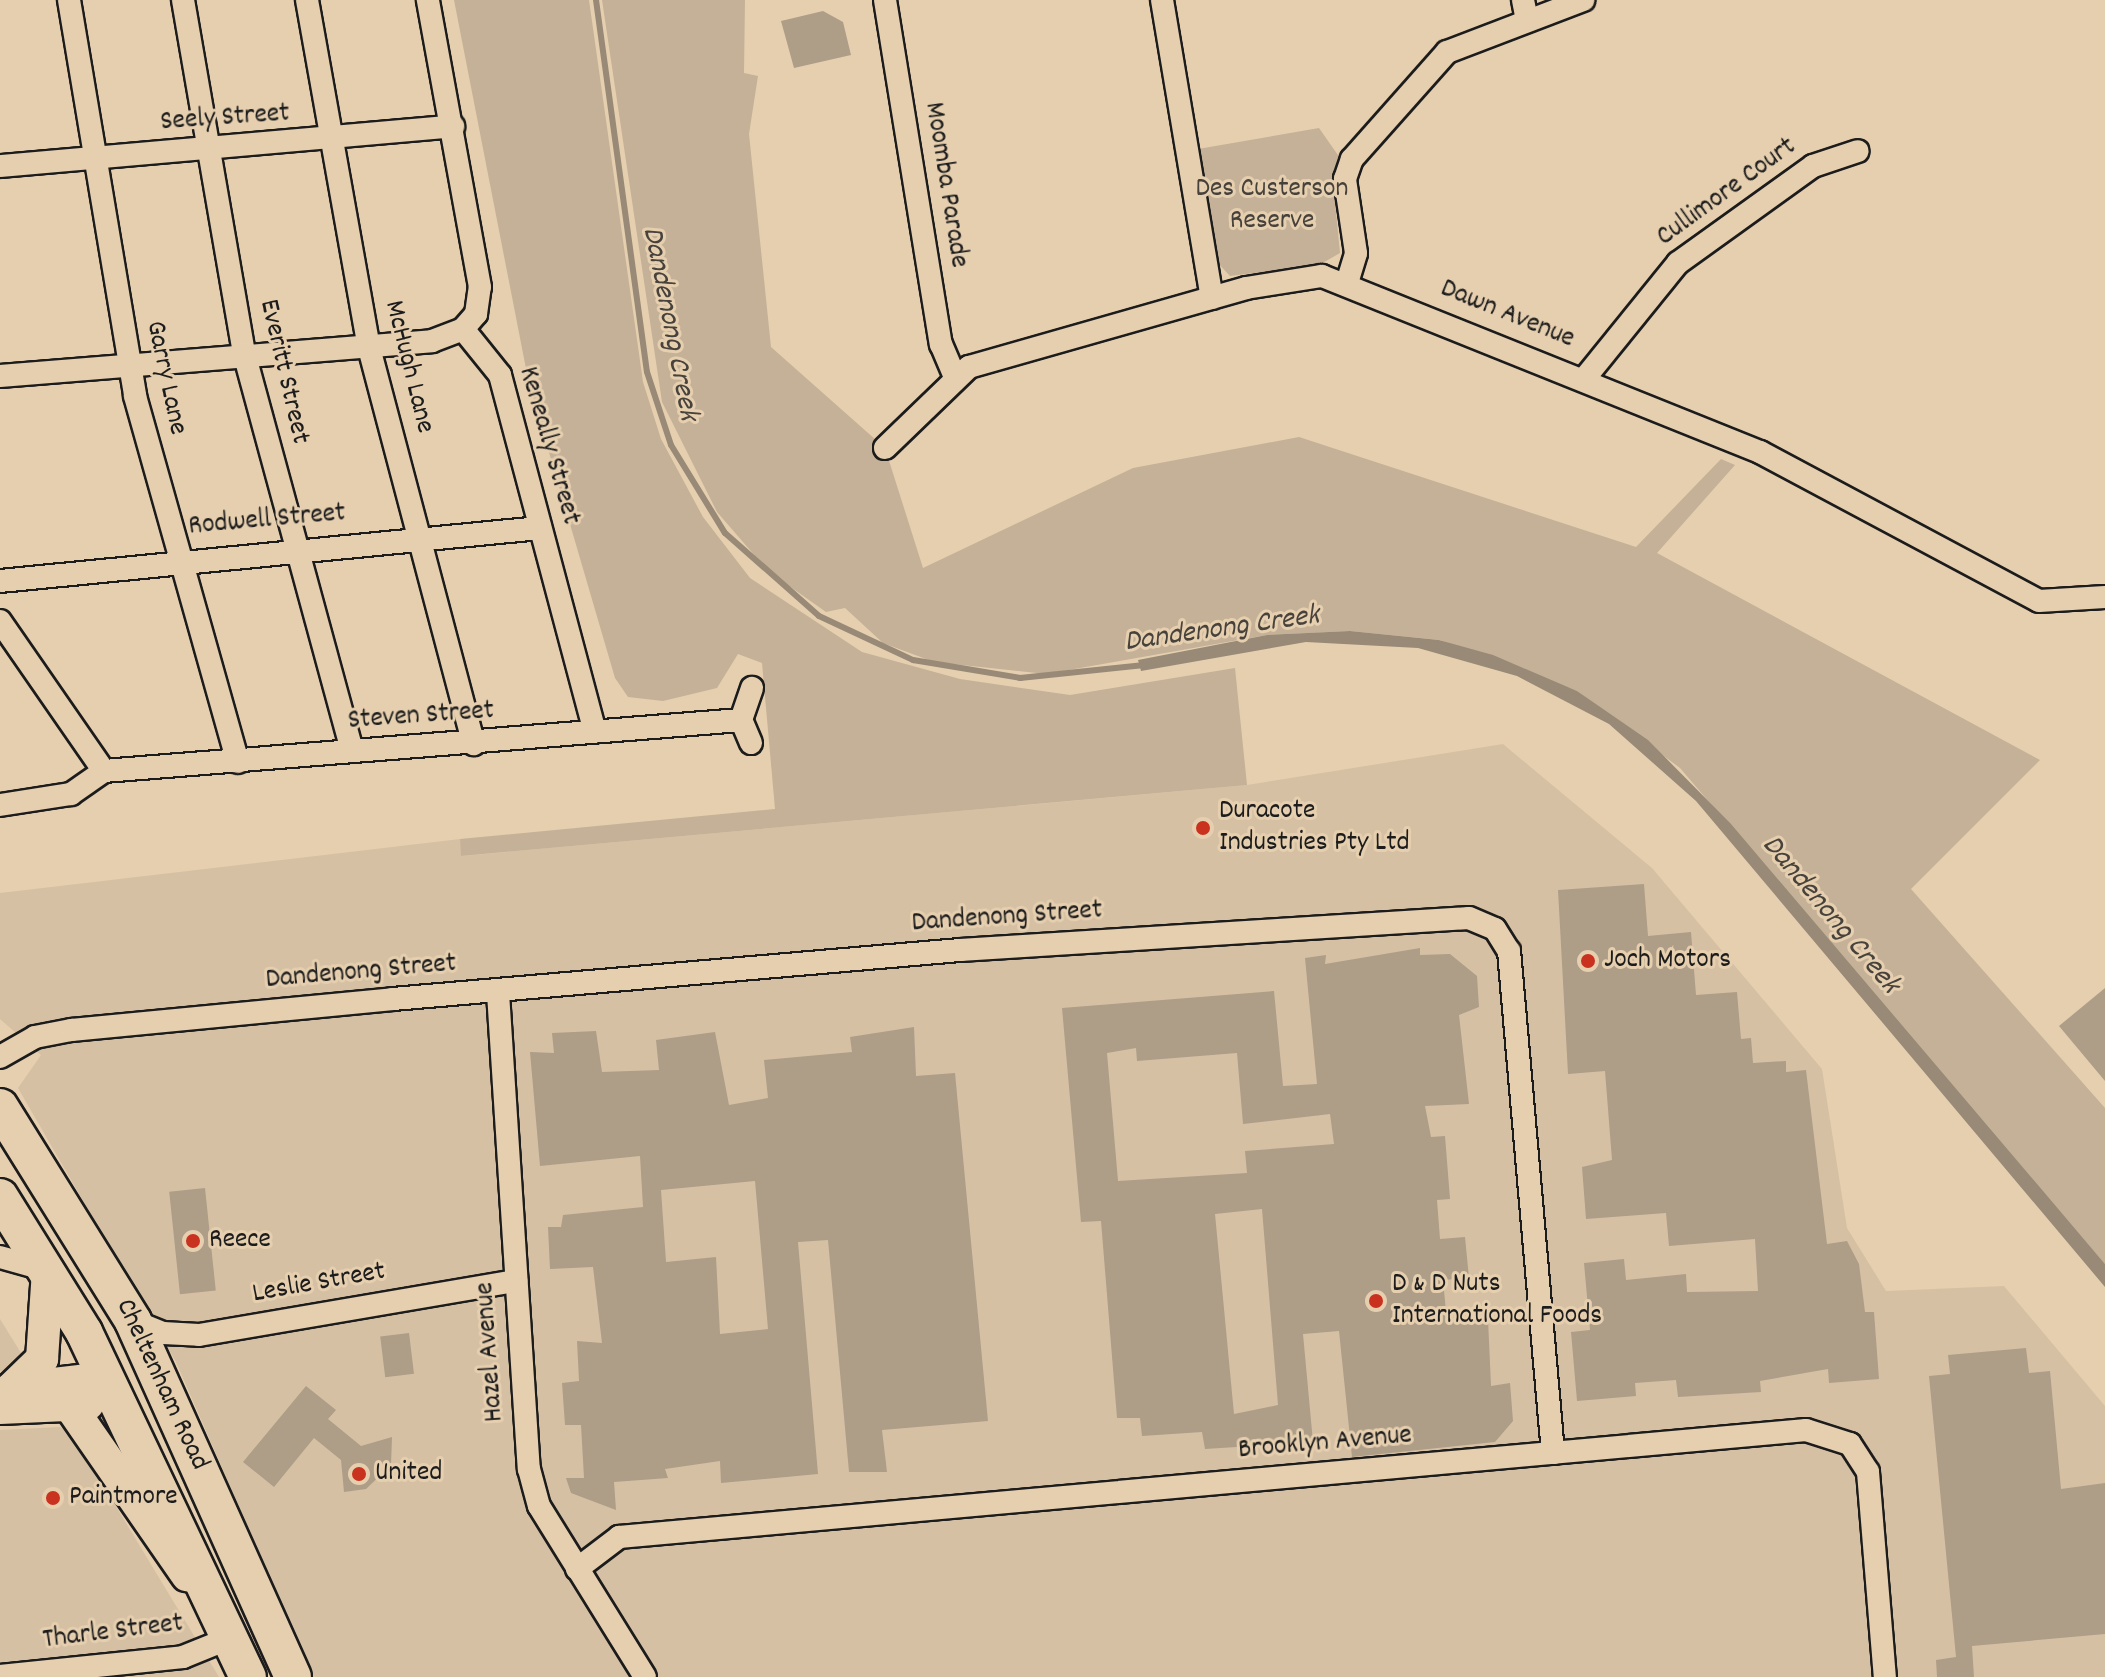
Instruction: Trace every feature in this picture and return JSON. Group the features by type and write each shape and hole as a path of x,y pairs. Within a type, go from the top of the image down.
{"main road":[{"name":"Cheltenham Road","path":"0,1107 133,1321 293,1677"},
{"name":"Cheltenham Road","path":"0,1197 48,1271 110,1389 248,1677"},
{"path":"4,1396 42,1359 48,1271"},
{"path":"4,1396 163,1382"},
{"path":"4,1396 70,1406 110,1389"},
{"path":"70,1406 229,1636"}],"street":[{"name":"Garry Lane","path":"69,0 128,361 238,762"},
{"name":"Everitt Street","path":"183,0 244,353 352,751"},
{"name":"McHugh Lane","path":"307,0 368,344 474,744"},
{"path":"0,376 128,361 432,341 463,329 476,314 480,287 428,0"},
{"name":"Moomba Parade","path":"885,0 941,344 955,377"},
{"path":"1162,0 1212,298"},
{"path":"1347,283 1356,253 1345,179 1352,159 1447,52 1525,10 1583,0"},
{"name":"Seely Street","path":"0,166 209,151 453,126"},
{"name":"Cullimore Court","path":"1584,379 1678,263 1813,166 1858,151"},
{"name":"Dawn Avenue","path":"955,377 1212,298 1312,277 1347,283 1760,452 2039,601 2105,597"},
{"name":"Keneally Street","path":"463,329 500,375 595,732"},
{"path":"885,448 934,408 955,377"},
{"name":"Rodwell Street","path":"0,581 180,559 540,528"},
{"path":"0,621 104,771 71,794 0,805"},
{"path":"751,743 741,720 752,688"},
{"name":"Steven Street","path":"104,771 474,744 741,720"},
{"name":"Dandenong Street","path":"0,1057 35,1037 72,1030 960,950 1469,918 1482,924 1509,951 1553,1453"},
{"name":"Hazel Avenue","path":"498,993 529,1469 539,1506 645,1677"},
{"path":"0,1257 48,1271"},
{"name":"Leslie Street","path":"133,1321 189,1334 516,1281"},
{"name":"Brooklyn Avenue","path":"577,1569 619,1537 1806,1430 1850,1444 1868,1472 1885,1677"},
{"name":"Tharle Street","path":"0,1676 183,1657 229,1636"}],"shaded area":[{"path":"1350,631 1439,640 1493,655 1577,691 1648,740 1731,824 2105,1264 2105,1287 1696,801 1609,724 1517,676 1418,648 1306,642 1141,671 1138,660 1267,635"},
{"path":"1503,744 1652,868 1822,1069 1847,1228 1886,1291 2004,1286 2105,1406 2105,1677 313,1677 176,1362 18,1088 41,1055 0,1019 0,893 460,839 462,856 1247,785"},
{"path":"0,1319 21,1353 10,1370 0,1371"},
{"path":"60,1427 71,1432 219,1677 0,1677 0,1430"}],"green space":[{"path":"454,0 589,0 643,382 661,439 703,517 750,578 862,652 960,679 1070,695 1235,668 1247,785 461,856 460,839 775,809 762,663 738,654 717,688 663,701 628,697 615,678 529,384"},
{"path":"602,0 745,0 744,73 758,76 749,134 771,347 885,448 923,568 1133,468 1299,437 1636,547 1721,459 1735,465 1657,553 2040,760 1911,889 2105,1108 2105,1264 1680,768 1577,691 1440,640 1350,631 1267,635 1046,674 934,662 883,643 845,608 826,612 768,571 717,512 662,402"},
{"name":"Des Custerson Reserve","path":"1319,128 1340,158 1333,181 1340,253 1319,265 1230,276 1217,262 1198,149"}],"building":[{"path":"823,11 843,22 851,55 794,68 781,21"},
{"path":"1644,884 1648,936 1691,932 1696,995 1737,992 1741,1039 1751,1038 1753,1063 1786,1061 1786,1072 1806,1070 1827,1244 1847,1241 1859,1264 1865,1312 1874,1312 1879,1379 1829,1383 1828,1369 1760,1381 1761,1392 1678,1397 1676,1380 1635,1383 1636,1396 1577,1401 1571,1332 1590,1330 1584,1263 1624,1259 1626,1280 1686,1274 1687,1292 1758,1291 1755,1239 1669,1246 1666,1213 1586,1219 1582,1167 1612,1160 1605,1071 1568,1074 1558,890"},
{"path":"1420,948 1420,955 1450,954 1477,976 1479,1007 1459,1015 1469,1104 1425,1106 1431,1137 1445,1136 1450,1199 1437,1200 1440,1239 1465,1237 1469,1278 1443,1280 1447,1322 1488,1319 1491,1386 1510,1383 1513,1421 1495,1442 1352,1457 1339,1331 1303,1334 1313,1442 1205,1449 1202,1432 1142,1436 1140,1418 1117,1418 1101,1221 1081,1222 1062,1008 1274,991 1283,1086 1317,1084 1305,958 1326,955 1325,964","holes":["1136,1048 1137,1061 1237,1053 1243,1124 1330,1114 1334,1144 1245,1151 1247,1173 1118,1181 1107,1053","1262,1209 1278,1405 1234,1414 1215,1214"]},
{"path":"2105,988 2105,1081 2059,1026"},
{"path":"914,1027 916,1076 955,1073 988,1421 882,1430 887,1472 849,1472 828,1240 798,1242 818,1474 721,1483 720,1461 665,1469 668,1478 614,1482 616,1510 571,1493 566,1478 584,1478 581,1425 565,1425 562,1383 579,1381 577,1341 602,1343 593,1267 550,1269 548,1227 561,1227 563,1215 643,1207 640,1156 540,1166 530,1052 554,1053 552,1033 596,1031 602,1072 659,1070 656,1040 715,1032 729,1105 768,1098 764,1060 852,1052 850,1037","holes":["755,1181 768,1329 720,1334 716,1257 666,1262 661,1190"]},
{"name":"Reece","path":"205,1188 216,1290 180,1294 169,1192"},
{"path":"409,1333 414,1374 385,1377 380,1337"},
{"path":"2026,1348 2029,1373 2050,1371 2061,1489 2105,1483 2105,1634 1972,1646 1974,1677 1937,1677 1936,1660 1956,1657 1929,1376 1950,1374 1948,1355"},
{"path":"306,1386 336,1410 328,1419 361,1446 392,1437 391,1465 366,1489 344,1492 341,1460 314,1438 274,1487 243,1462"}],"waterway":[{"name":"Dandenong Creek","path":"596,0 647,372 671,445 725,533 819,616 913,660 1020,678 1144,665"}],"place":[{"name":"Duracote Industries Pty Ltd","path":"1203,828"},
{"name":"Joch Motors","path":"1588,961"},
{"name":"Reece","path":"193,1241"},
{"name":"D & D Nuts International Foods","path":"1376,1301"},
{"name":"United","path":"359,1474"},
{"name":"Paintmore","path":"53,1498"}]}
